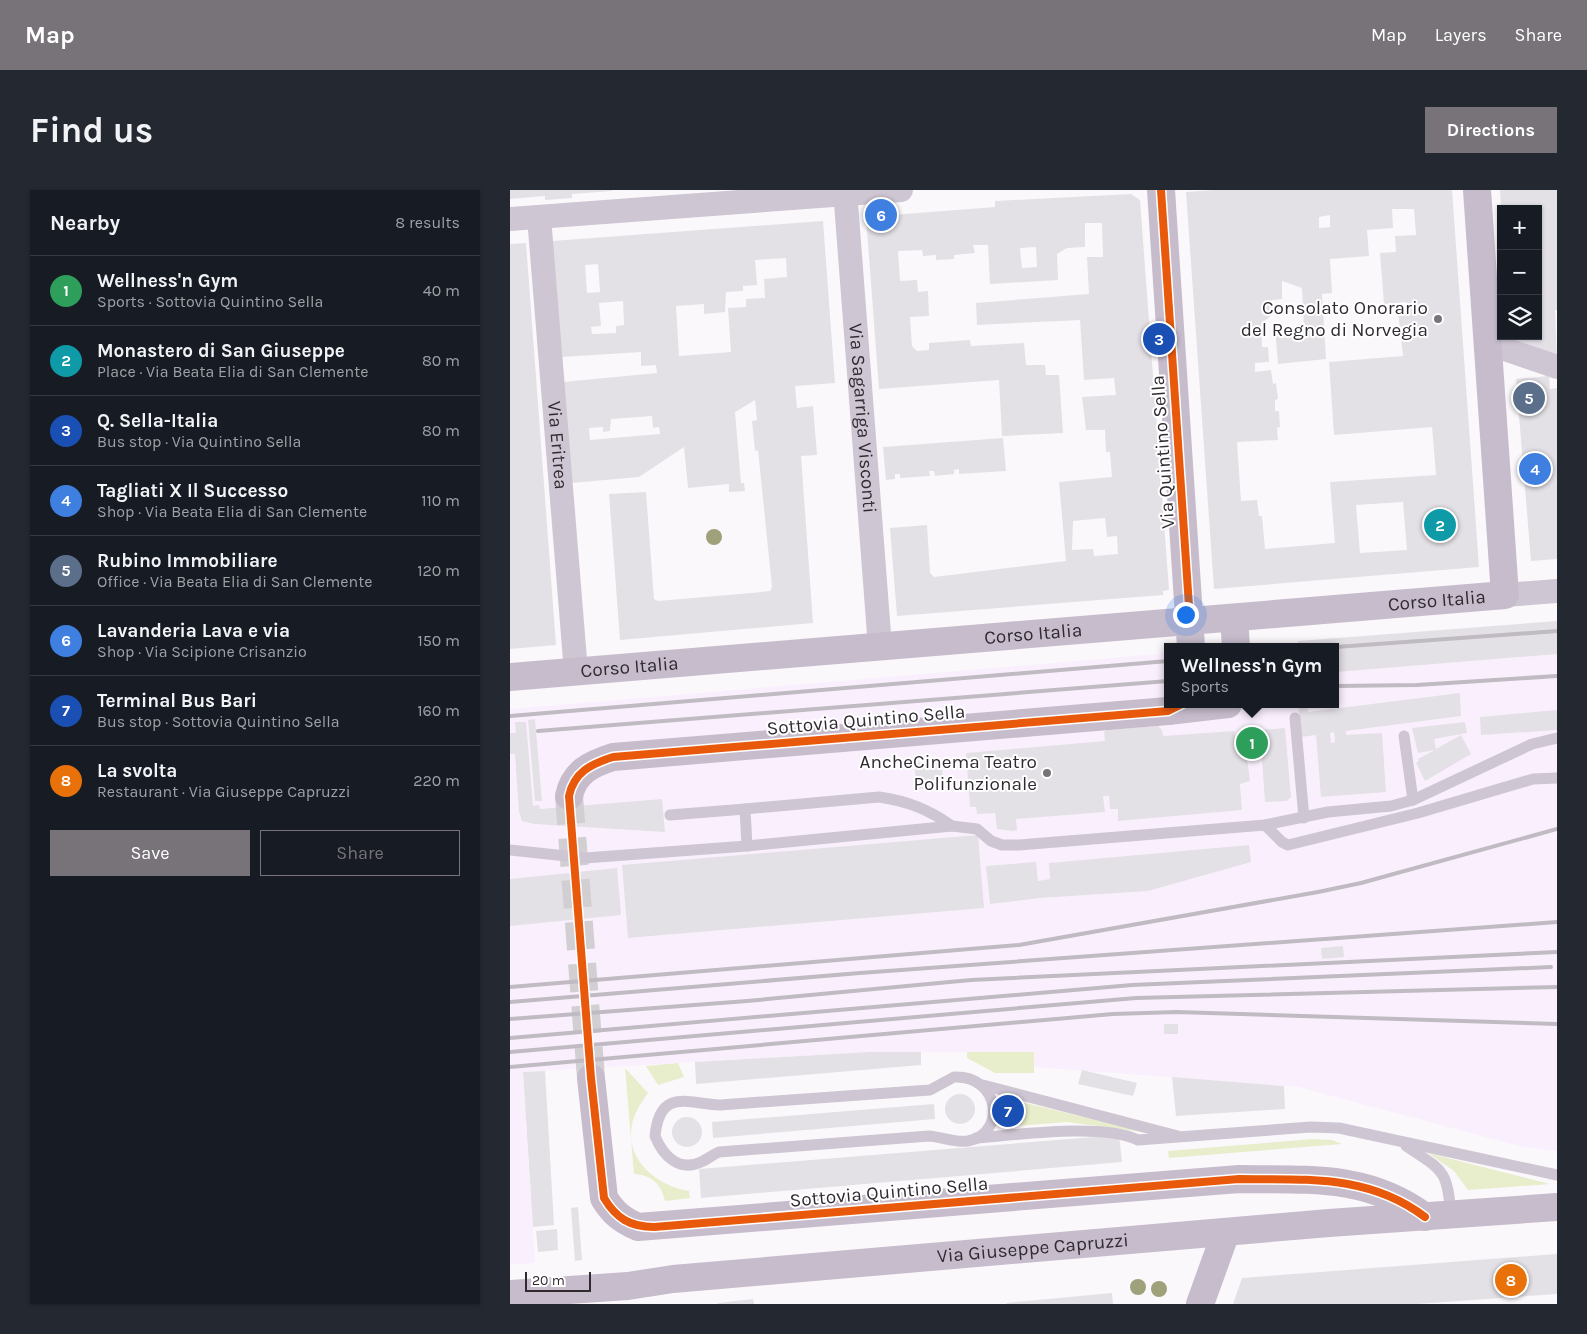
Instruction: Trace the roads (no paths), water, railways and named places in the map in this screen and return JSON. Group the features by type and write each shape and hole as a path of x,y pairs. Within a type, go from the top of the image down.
{"street":[{"path":"510,219 845,192 901,190"},
{"name":"Via Quintino Sella","path":"1162,190 1191,634"},
{"path":"1477,190 1505,595"},
{"name":"Via Sagarriga Visconti","path":"845,192 880,647"},
{"name":"Via Eritrea","path":"539,217 576,672"},
{"path":"1487,343 1557,367"},
{"name":"Corso Italia","path":"510,678 880,647 1191,634 1234,618 1557,591"},
{"path":"1234,618 1236,643"},
{"name":"Sottovia Quintino Sella","path":"569,796 571,786 586,767 613,757 1175,708"},
{"name":"Sottovia Quintino Sella","path":"591,1078 604,1198 611,1211 623,1220 638,1227 1239,1180 1309,1180 1345,1175"},
{"name":"Sottovia Quintino Sella","path":"1239,1180 1304,1165 1345,1175"},
{"path":"1345,1175 1441,1216"},
{"path":"1329,1223 1340,1218 1350,1207 1353,1199 1345,1175"},
{"path":"1300,1226 1322,1212 1328,1201 1326,1192 1321,1186 1309,1180"},
{"name":"Via Giuseppe Capruzzi","path":"510,1294 627,1295 672,1278 1329,1223 1557,1207"},
{"path":"1200,1304 1226,1232"}],"lane":[{"path":"1295,718 1304,818"},
{"path":"1404,736 1413,800"},
{"path":"510,850 585,858 747,846 952,826 977,829 991,841 1002,845 1019,845 1265,825 1328,812 1391,806 1413,800 1532,744 1557,738"},
{"path":"1265,825 1282,842 1288,845 1418,813 1533,779 1557,778"},
{"path":"670,815 879,797 899,800 927,809 952,826"},
{"path":"745,809 747,846"},
{"path":"1182,1137 983,1085 964,1077 954,1077 930,1090 720,1105 689,1100 679,1101 669,1106 660,1114 655,1136 666,1156 685,1165 695,1165 719,1152 929,1136 959,1142 975,1138 1062,1132 1124,1134 1138,1140 1182,1137 1311,1127 1339,1128 1400,1143 1557,1175"},
{"path":"975,1138 988,1128 993,1118 991,1100 983,1085"},
{"path":"1400,1143 1431,1163 1448,1183 1441,1216"}],"tunnel":[{"path":"569,796 591,1078"}],"railway":[{"path":"1339,647 1557,631"},
{"path":"510,716 1164,661"},
{"path":"1339,686 1417,685 1557,676"},
{"path":"538,731 1164,681"},
{"path":"510,987 1019,945 1361,883 1557,829"},
{"path":"510,1002 860,973 1557,922"},
{"path":"510,1019 747,1001 971,980 1557,952"},
{"path":"510,1038 1132,985 1551,967"},
{"path":"510,1052 1136,998 1557,987"},
{"path":"510,1067 1113,1014 1177,1012 1557,1024"}],"place":[{"name":"Lavanderia Lava e via","path":"881,215"},
{"name":"Consolato Onorario del Regno di Norvegia","path":"1438,319"},
{"name":"Q. Sella-Italia","path":"1159,339"},
{"name":"Rubino Immobiliare","path":"1529,398"},
{"name":"Tagliati X Il Successo","path":"1535,469"},
{"name":"Monastero di San Giuseppe","path":"1440,525"},
{"name":"Wellness'n Gym","path":"1252,743"},
{"name":"AncheCinema Teatro Polifunzionale","path":"1047,773"},
{"name":"Terminal Bus Bari","path":"1008,1111"},
{"name":"La svolta","path":"1511,1280"}]}
